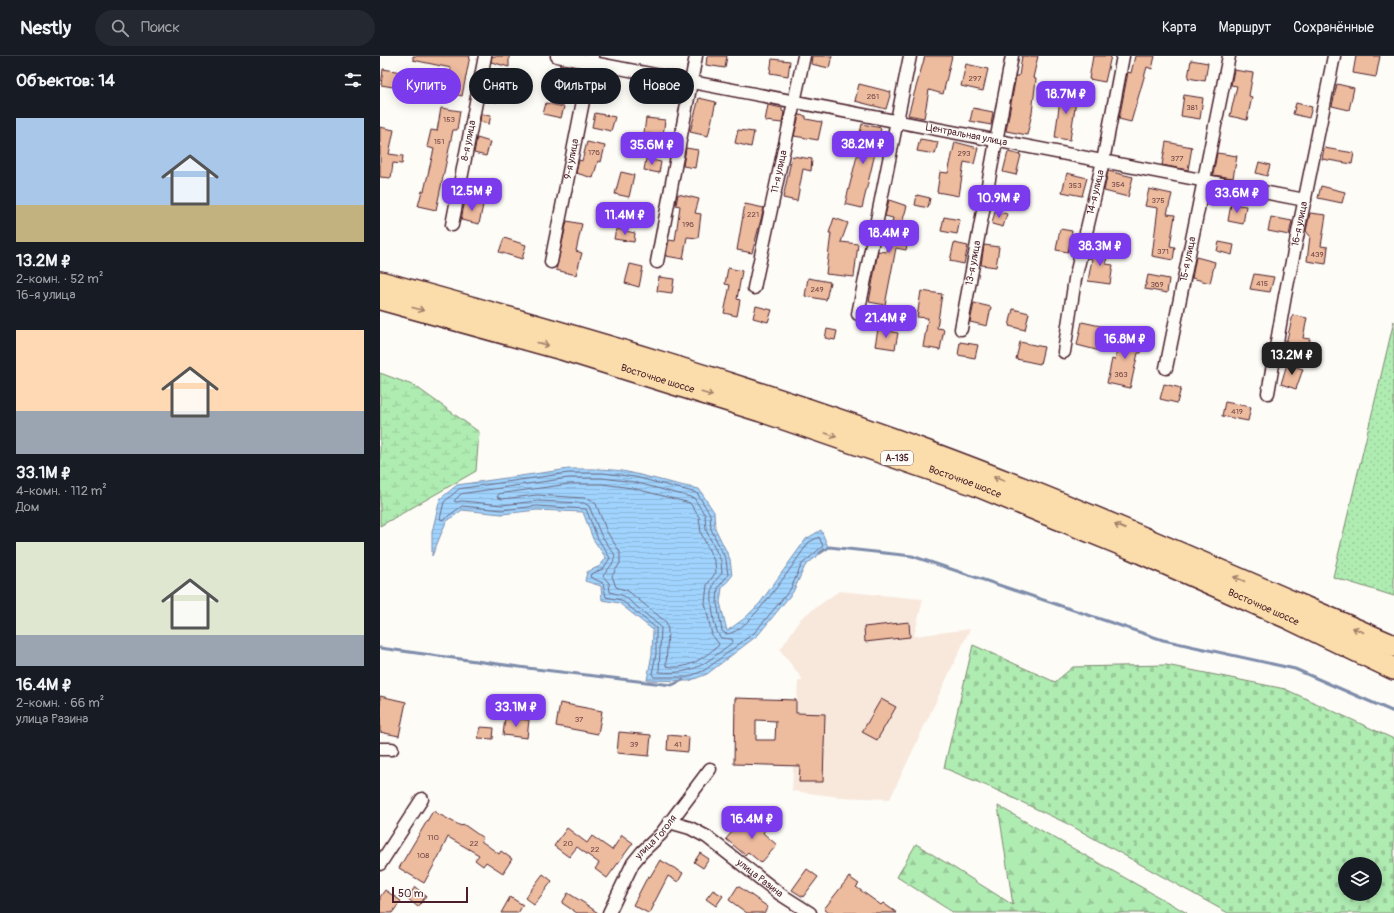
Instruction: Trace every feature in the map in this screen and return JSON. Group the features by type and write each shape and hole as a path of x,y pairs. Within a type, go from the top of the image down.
{"highway":[{"name":"Восточное шоссе","path":"380,282 534,324 722,381 932,453 1087,513 1394,646"},
{"name":"Восточное шоссе","path":"380,299 572,352 761,411 973,484 1130,548 1288,618 1394,669"}],"street":[{"name":"8-я улица","path":"452,225 485,56"},
{"name":"Центральная улица","path":"557,56 591,59 630,68"},
{"path":"694,68 696,56"},
{"name":"11-я улица","path":"754,288 804,56"},
{"path":"858,314 910,56"},
{"name":"13-я улица","path":"961,329 1012,56"},
{"name":"14-я улица","path":"1064,352 1075,279 1103,161 1123,56"},
{"name":"15-я улица","path":"1166,368 1229,56"},
{"name":"16-я улица","path":"1268,393 1272,361 1334,56"},
{"name":"9-я улица","path":"551,262 591,59"},
{"name":"Центральная улица","path":"694,83 1305,200"},
{"path":"657,262 687,104"},
{"name":"улица Гоголя","path":"611,912 634,863 642,852 661,834 668,822 710,769"},
{"path":"380,864 422,799"},
{"name":"улица Разина","path":"668,822 690,828 707,837 780,894 810,913"}],"shaded area":[{"path":"839,591 923,599 914,636 970,629 890,799 840,797 792,791 798,681 803,680 780,650 801,618"}],"green space":[{"path":"1394,321 1394,596 1333,577"},
{"path":"380,373 415,386 479,432 476,471 380,526"},
{"path":"973,645 1055,682 1073,667 1166,665 1285,689 1394,739 1394,913 1228,913 1068,824 992,788 944,768"},
{"path":"998,806 1187,913 954,913 897,877 916,844 1013,905"}],"water":[{"path":"569,469 602,469 628,472 699,489 714,512 715,528 730,559 732,576 722,588 720,602 727,631 745,618 760,603 806,539 821,530 828,547 805,566 793,592 758,635 707,674 689,681 647,680 652,654 653,630 619,603 602,600 601,586 585,581 587,572 600,566 606,558 593,539 583,512 537,510 502,514 462,510 446,522 432,556 432,532 440,499 457,485"}],"building":[{"path":"413,56 470,56 462,96 461,68 451,68 413,60"},
{"path":"492,56 509,56 509,67 491,62"},
{"path":"707,56 727,56 725,68 706,65"},
{"path":"812,56 832,56 829,68 811,64"},
{"path":"925,56 952,56 943,94 929,90 924,118 908,115"},
{"path":"1022,56 1038,56 1033,78 1036,79 1032,113 1027,135 1006,131 1016,76 1019,76"},
{"path":"1093,56 1111,56 1105,82 1089,79"},
{"path":"1135,56 1155,56 1152,69 1147,67 1131,122 1119,119 1128,72 1131,73"},
{"path":"1356,56 1380,56 1376,77 1353,73"},
{"path":"772,59 790,61 788,76 770,73"},
{"path":"1191,60 1208,63 1205,81 1188,78"},
{"path":"560,64 576,67 576,68 559,68"},
{"path":"966,64 988,69 983,91 961,86"},
{"path":"383,69 392,70 392,87 381,85"},
{"path":"1234,70 1253,73 1249,96 1252,97 1247,120 1230,116 1237,86 1231,85"},
{"path":"859,84 891,92 886,109 855,101"},
{"path":"1337,84 1354,88 1349,110 1332,106"},
{"path":"1061,91 1077,94 1070,140 1055,138"},
{"path":"1184,95 1203,98 1200,119 1181,116"},
{"path":"699,98 716,102 708,136 690,132"},
{"path":"1296,103 1312,107 1309,118 1293,114"},
{"path":"546,104 564,107 561,118 543,114"},
{"path":"768,105 782,108 782,111 784,112 782,123 765,121"},
{"path":"441,108 460,111 457,130 453,130 436,210 418,206 422,191 424,191 434,149 427,147 431,130 437,131"},
{"path":"973,108 993,112 991,125 970,121"},
{"path":"595,113 615,117 611,131 592,127"},
{"path":"481,114 491,115 489,124 480,122"},
{"path":"799,115 806,116 806,119 822,122 818,140 794,136"},
{"path":"646,118 665,120 663,136 644,133"},
{"path":"862,124 881,128 862,208 845,204 859,148 857,147"},
{"path":"380,127 394,130 389,154 403,156 402,164 393,163 391,178 380,177"},
{"path":"738,130 754,132 751,147 735,143"},
{"path":"477,138 490,142 486,156 474,153"},
{"path":"920,139 938,142 935,154 917,151"},
{"path":"587,142 605,146 601,162 598,161 593,178 576,173 579,160 582,161"},
{"path":"955,142 978,148 974,164 964,162 959,196 937,192 940,172 948,173"},
{"path":"1166,142 1192,147 1188,170 1162,165"},
{"path":"686,148 698,150 695,168 683,166"},
{"path":"1324,148 1354,153 1352,164 1322,159"},
{"path":"1008,152 1021,155 1016,175 1003,172"},
{"path":"1217,153 1237,156 1233,178 1213,175"},
{"path":"792,156 812,159 811,171 803,169 797,201 783,198"},
{"path":"646,159 661,162 659,173 644,170"},
{"path":"1259,162 1270,165 1267,176 1256,173"},
{"path":"1108,171 1133,177 1128,197 1104,191"},
{"path":"621,172 634,175 629,197 615,194"},
{"path":"1067,173 1087,178 1082,196 1062,192"},
{"path":"1321,186 1345,192 1342,203 1318,198"},
{"path":"1149,189 1172,194 1167,214 1175,215 1170,246 1175,247 1173,260 1152,256 1158,208 1145,206"},
{"path":"678,194 699,199 695,213 701,214 698,238 687,237 683,259 666,256 669,240 675,241 680,206 676,205"},
{"path":"917,195 930,198 928,208 915,205"},
{"path":"889,200 907,206 900,230 910,232 906,250 896,248 885,305 869,302 878,251 886,252 893,218 885,216"},
{"path":"465,201 483,205 479,224 461,220"},
{"path":"745,204 764,208 752,253 737,250"},
{"path":"1231,204 1246,206 1243,224 1228,221"},
{"path":"995,211 1007,214 1003,227 992,224"},
{"path":"1310,213 1326,215 1321,246 1328,247 1326,264 1307,261 1310,236 1306,231"},
{"path":"944,217 960,220 957,234 941,231"},
{"path":"1271,217 1292,221 1289,235 1268,231"},
{"path":"834,218 848,223 841,242 858,244 854,277 826,274 831,233 829,233"},
{"path":"567,221 582,224 576,251 582,253 576,275 556,270"},
{"path":"616,229 635,233 634,242 614,239"},
{"path":"1060,229 1072,231 1068,252 1056,250"},
{"path":"504,238 526,245 522,259 499,252"},
{"path":"1219,242 1234,245 1232,255 1217,251"},
{"path":"954,243 968,246 964,264 950,261"},
{"path":"984,245 999,247 996,267 981,265"},
{"path":"1090,248 1108,251 1106,264 1113,265 1110,284 1088,281 1092,259 1089,258"},
{"path":"1196,257 1215,262 1210,283 1192,278"},
{"path":"630,264 643,267 639,287 625,283"},
{"path":"728,268 742,271 737,299 740,300 737,316 724,313 730,285 725,284"},
{"path":"1254,274 1274,277 1270,292 1250,289"},
{"path":"1148,275 1169,279 1167,293 1145,289"},
{"path":"659,277 674,279 672,293 657,291"},
{"path":"808,278 830,282 826,300 805,296"},
{"path":"921,291 942,294 937,328 944,329 940,350 923,347 928,318 917,317"},
{"path":"974,303 991,307 987,326 970,322"},
{"path":"756,306 772,310 768,322 753,318"},
{"path":"1013,309 1029,313 1025,330 1009,326"},
{"path":"1293,315 1307,318 1303,338 1310,339 1308,352 1285,347"},
{"path":"1082,322 1105,327 1100,351 1077,345"},
{"path":"827,329 837,331 835,340 825,338"},
{"path":"878,329 898,333 895,349 875,346"},
{"path":"1121,332 1145,338 1141,353 1138,353 1130,388 1107,383 1112,359 1115,360"},
{"path":"960,342 978,345 975,358 958,355"},
{"path":"1020,342 1044,347 1040,364 1016,359"},
{"path":"1287,364 1303,369 1296,389 1281,384"},
{"path":"1164,384 1181,388 1177,403 1160,399"},
{"path":"1225,402 1251,407 1248,421 1222,416"},
{"path":"909,622 910,637 865,642 864,627"},
{"path":"380,696 406,702 399,736 380,732"},
{"path":"735,698 796,700 796,713 825,714 823,782 799,782 800,766 734,764","holes":["756,720 776,721 775,740 756,740"]},
{"path":"881,699 896,707 877,740 862,732"},
{"path":"560,703 602,711 598,734 556,726"},
{"path":"505,718 529,720 527,738 503,735"},
{"path":"480,727 494,728 493,739 478,738"},
{"path":"619,732 651,735 649,756 617,753"},
{"path":"668,735 689,737 688,752 667,750"},
{"path":"433,811 461,826 463,824 483,838 481,841 499,854 501,851 512,859 503,873 486,862 483,866 475,860 479,855 448,837 424,883 399,868"},
{"path":"746,815 765,830 763,833 777,845 761,863 748,852 745,855 726,839"},
{"path":"567,828 587,843 592,836 612,850 622,835 633,843 607,878 595,869 599,863 577,847 569,857 554,846"},
{"path":"700,853 709,859 703,868 694,862"},
{"path":"660,860 683,873 678,882 668,876 650,913 648,913 633,905 648,876 650,877"},
{"path":"807,869 818,877 803,897 792,890"},
{"path":"543,874 552,881 534,905 525,898"},
{"path":"849,877 859,884 856,887 881,905 883,903 897,913 829,913 824,909"},
{"path":"738,886 768,907 764,913 747,913 729,900"},
{"path":"415,887 426,896 418,907 407,898"},
{"path":"385,890 401,901 392,913 380,913 380,897"},
{"path":"713,890 723,896 716,906 706,899"},
{"path":"568,893 598,913 577,913 562,903"},
{"path":"510,897 523,905 518,913 501,913"}],"waterway":[{"path":"820,553 829,547 912,556 1163,640 1295,669 1394,712"},
{"path":"380,648 527,668 672,685 683,680"}]}
